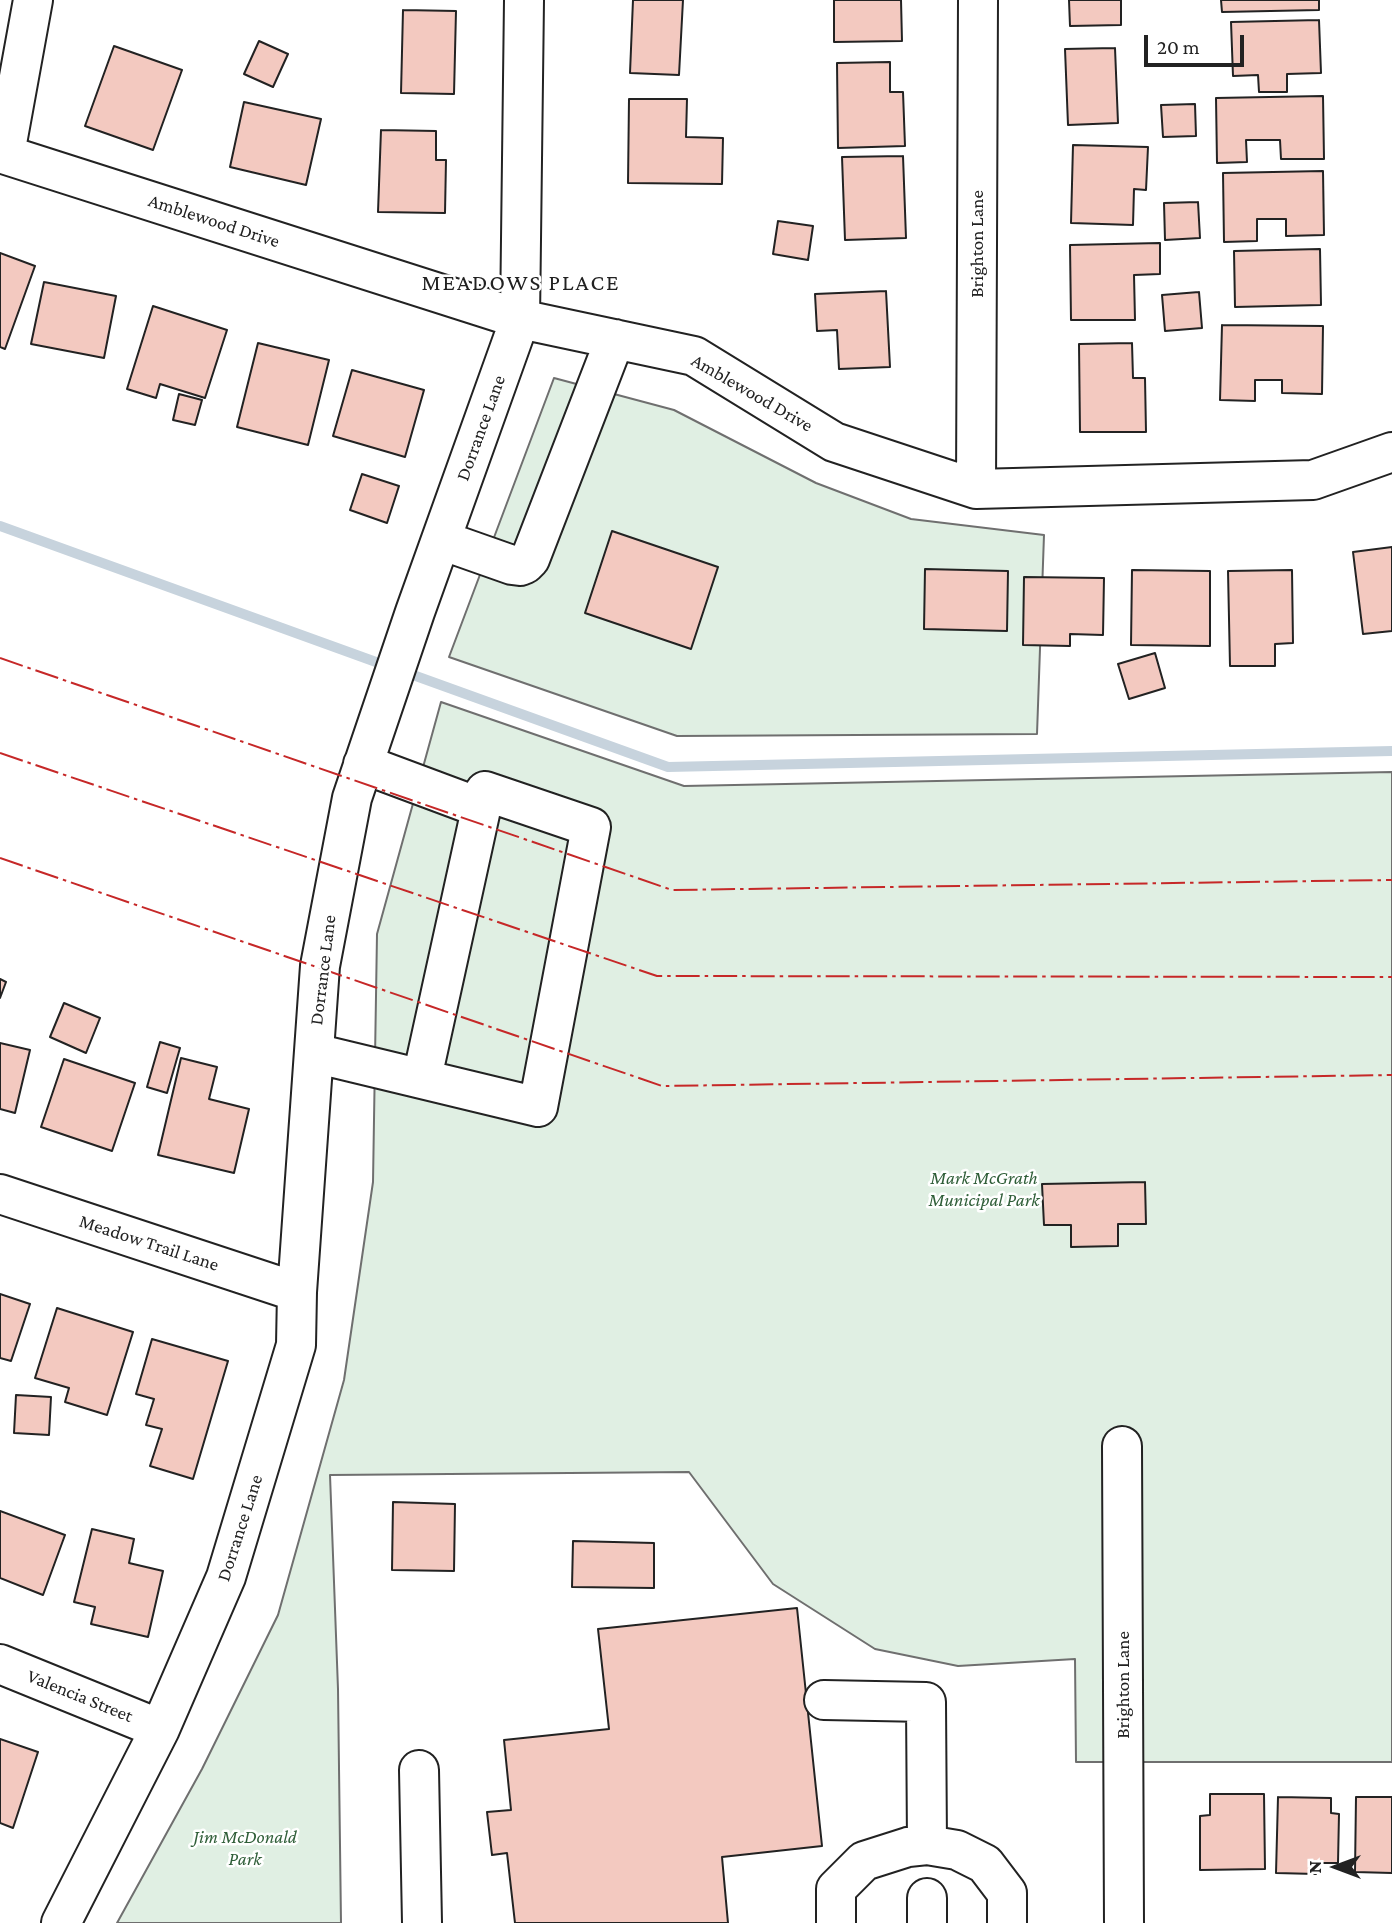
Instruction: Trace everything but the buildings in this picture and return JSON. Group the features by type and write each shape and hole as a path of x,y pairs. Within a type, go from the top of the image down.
{"street":[{"path":"2,153 33,0"},
{"name":"Dorrance Lane","path":"61,1923 160,1729 226,1577 296,1345 297,1293 320,966 352,799 415,612 520,318 524,0"},
{"name":"Brighton Lane","path":"976,489 978,0"},
{"name":"Amblewood Drive","path":"2,153 520,318 694,356 834,442 976,489 1313,480 1392,452"},
{"path":"441,540 512,565 520,566 530,559 615,339"},
{"path":"363,764 481,808"},
{"path":"314,1052 538,1107 591,827 485,791 422,1078"},
{"name":"Meadow Trail Lane","path":"0,1194 297,1293"},
{"name":"Brighton Lane","path":"1122,1447 1124,1923"},
{"name":"Valencia Street","path":"0,1664 160,1729"},
{"path":"824,1700 926,1702 927,1845"},
{"path":"419,1770 422,1923"},
{"path":"836,1923 836,1889 864,1861 908,1847 927,1845 957,1850 985,1864 1007,1893 1007,1923"}],"green space":[{"path":"554,378 674,410 816,483 911,519 1044,535 1037,734 677,736 449,657"},
{"name":"Mark McGrath Municipal Park","path":"441,702 684,786 1392,772 1392,1762 1076,1762 1075,1659 958,1666 875,1649 773,1584 689,1472 330,1475 338,1689 341,1923 117,1923 202,1769 278,1615 344,1380 373,1182 377,934"}],"waterway":[{"path":"0,526 387,666"},
{"path":"402,671 668,767 1392,751"}],"power":[{"path":"0,658 672,890 1392,880"},
{"path":"0,753 657,976 1392,977"},
{"path":"0,858 662,1086 1392,1075"}],"district":[{"name":"MEADOWS PLACE","path":"521,283"}],"park label":[{"name":"Jim McDonald Park","path":"245,1848"}]}
